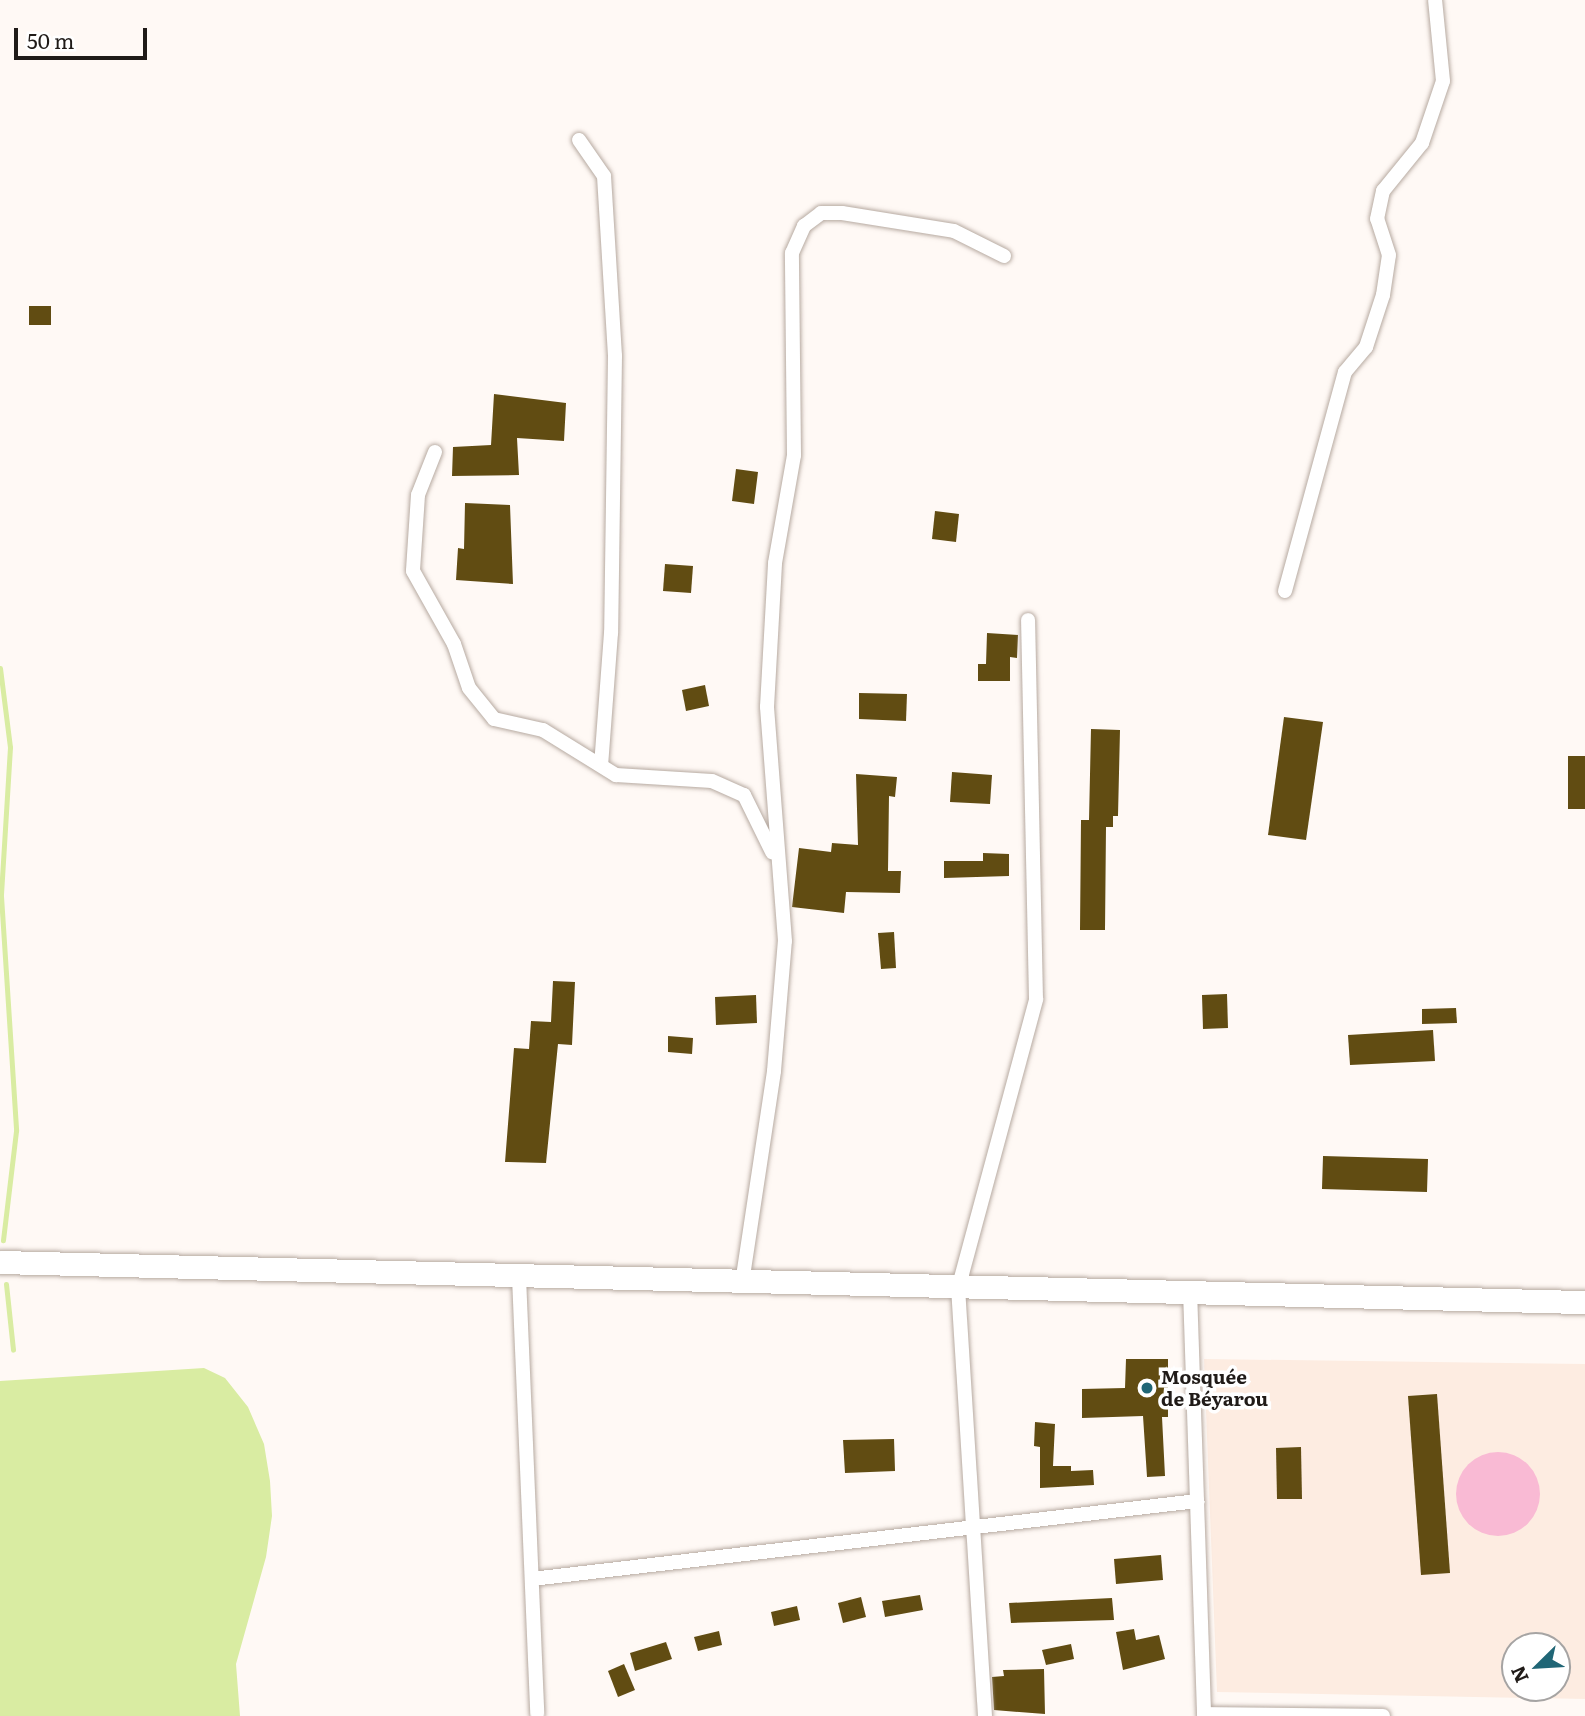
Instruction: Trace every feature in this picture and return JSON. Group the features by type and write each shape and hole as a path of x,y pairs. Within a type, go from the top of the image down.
{"main road":[{"path":"0,1262 958,1289 1190,1290 1585,1302"}],"street":[{"path":"1284,591 1345,372 1366,347 1383,295 1389,255 1377,219 1382,191 1422,143 1443,80 1435,0"},
{"path":"579,140 604,176 615,356 611,633 601,765"},
{"path":"742,1283 774,1071 785,941 766,707 775,563 794,455 792,253 804,226 821,213 842,213 954,231 1004,256"},
{"path":"435,452 418,495 413,571 454,644 469,688 494,719 543,730 616,775 712,781 744,795 764,830 778,870"},
{"path":"985,1716 958,1289 1036,999 1028,620"},
{"path":"519,1277 537,1714"},
{"path":"1190,1290 1204,1715 1383,1716"},
{"path":"532,1579 1197,1501"}],"shaded area":[{"path":"1204,1359 1585,1364 1585,1699 1571,1699 1571,1632 1501,1632 1501,1697 1217,1692"},
{"path":"204,1368 225,1378 248,1407 264,1444 270,1481 272,1516 266,1557 236,1664 240,1716 0,1716 0,1381"},
{"path":"1490,1452 1506,1452 1522,1459 1533,1470 1540,1486 1537,1510 1528,1524 1506,1536 1490,1536 1474,1529 1463,1518 1456,1502 1456,1486 1463,1470 1474,1459"}],"building":[{"path":"29,306 51,306 51,325 29,325"},
{"path":"494,394 566,403 564,441 517,438 519,475 452,476 453,447 491,445"},
{"path":"736,469 758,472 754,504 732,501"},
{"path":"465,503 510,505 513,584 456,580 458,548 464,549"},
{"path":"935,511 959,514 956,542 932,539"},
{"path":"665,564 693,566 691,593 663,591"},
{"path":"987,633 1018,635 1017,658 1010,657 1010,681 978,681 978,664 986,664"},
{"path":"705,685 709,706 686,711 682,690"},
{"path":"859,693 907,694 906,721 859,719"},
{"path":"1284,717 1323,722 1306,840 1268,835"},
{"path":"1091,729 1120,730 1118,816 1113,816 1113,827 1106,827 1105,930 1080,930 1081,820 1089,820"},
{"path":"1568,756 1585,756 1585,809 1568,809"},
{"path":"952,772 992,775 990,804 950,802"},
{"path":"856,774 897,777 895,797 889,796 888,871 901,871 900,893 846,892 844,913 792,907 799,848 831,852 832,843 858,845"},
{"path":"983,853 1009,854 1009,876 944,878 944,861 983,861"},
{"path":"894,932 896,968 881,969 878,933"},
{"path":"553,981 575,982 572,1045 558,1044 546,1163 505,1162 514,1048 529,1049 531,1021 551,1022"},
{"path":"1227,994 1228,1028 1203,1029 1202,995"},
{"path":"756,995 757,1023 716,1025 715,997"},
{"path":"1456,1008 1457,1023 1422,1024 1422,1009"},
{"path":"1433,1030 1435,1061 1350,1065 1348,1035"},
{"path":"668,1036 693,1038 692,1054 668,1052"},
{"path":"1323,1156 1428,1159 1427,1192 1322,1189"},
{"path":"1126,1359 1168,1359 1168,1417 1162,1417 1165,1476 1147,1477 1143,1416 1082,1418 1082,1389 1125,1388"},
{"path":"1437,1394 1450,1573 1421,1575 1408,1396"},
{"path":"1035,1422 1055,1424 1053,1466 1071,1466 1071,1471 1093,1470 1094,1485 1040,1488 1040,1447 1034,1446"},
{"path":"894,1439 895,1471 845,1473 843,1440"},
{"path":"1301,1447 1302,1499 1277,1499 1276,1448"},
{"path":"1161,1555 1163,1580 1116,1584 1114,1559"},
{"path":"920,1595 923,1610 885,1617 882,1601"},
{"path":"861,1597 866,1617 843,1623 838,1603"},
{"path":"1112,1598 1114,1620 1011,1623 1009,1603"},
{"path":"797,1606 800,1620 774,1626 771,1612"},
{"path":"1134,1629 1136,1640 1159,1635 1165,1659 1123,1670 1116,1632"},
{"path":"719,1631 722,1645 698,1651 694,1637"},
{"path":"666,1642 672,1659 635,1671 630,1653"},
{"path":"1071,1644 1074,1659 1046,1665 1042,1650"},
{"path":"624,1664 635,1690 618,1697 608,1671"},
{"path":"1044,1669 1045,1714 994,1710 992,1677 1004,1676 1003,1670"}],"waterway":[{"path":"0,668 10,747 1,896 16,1131 3,1240"},
{"path":"6,1284 13,1350"}],"place":[{"name":"Mosquée de Béyarou","path":"1147,1388"}]}
